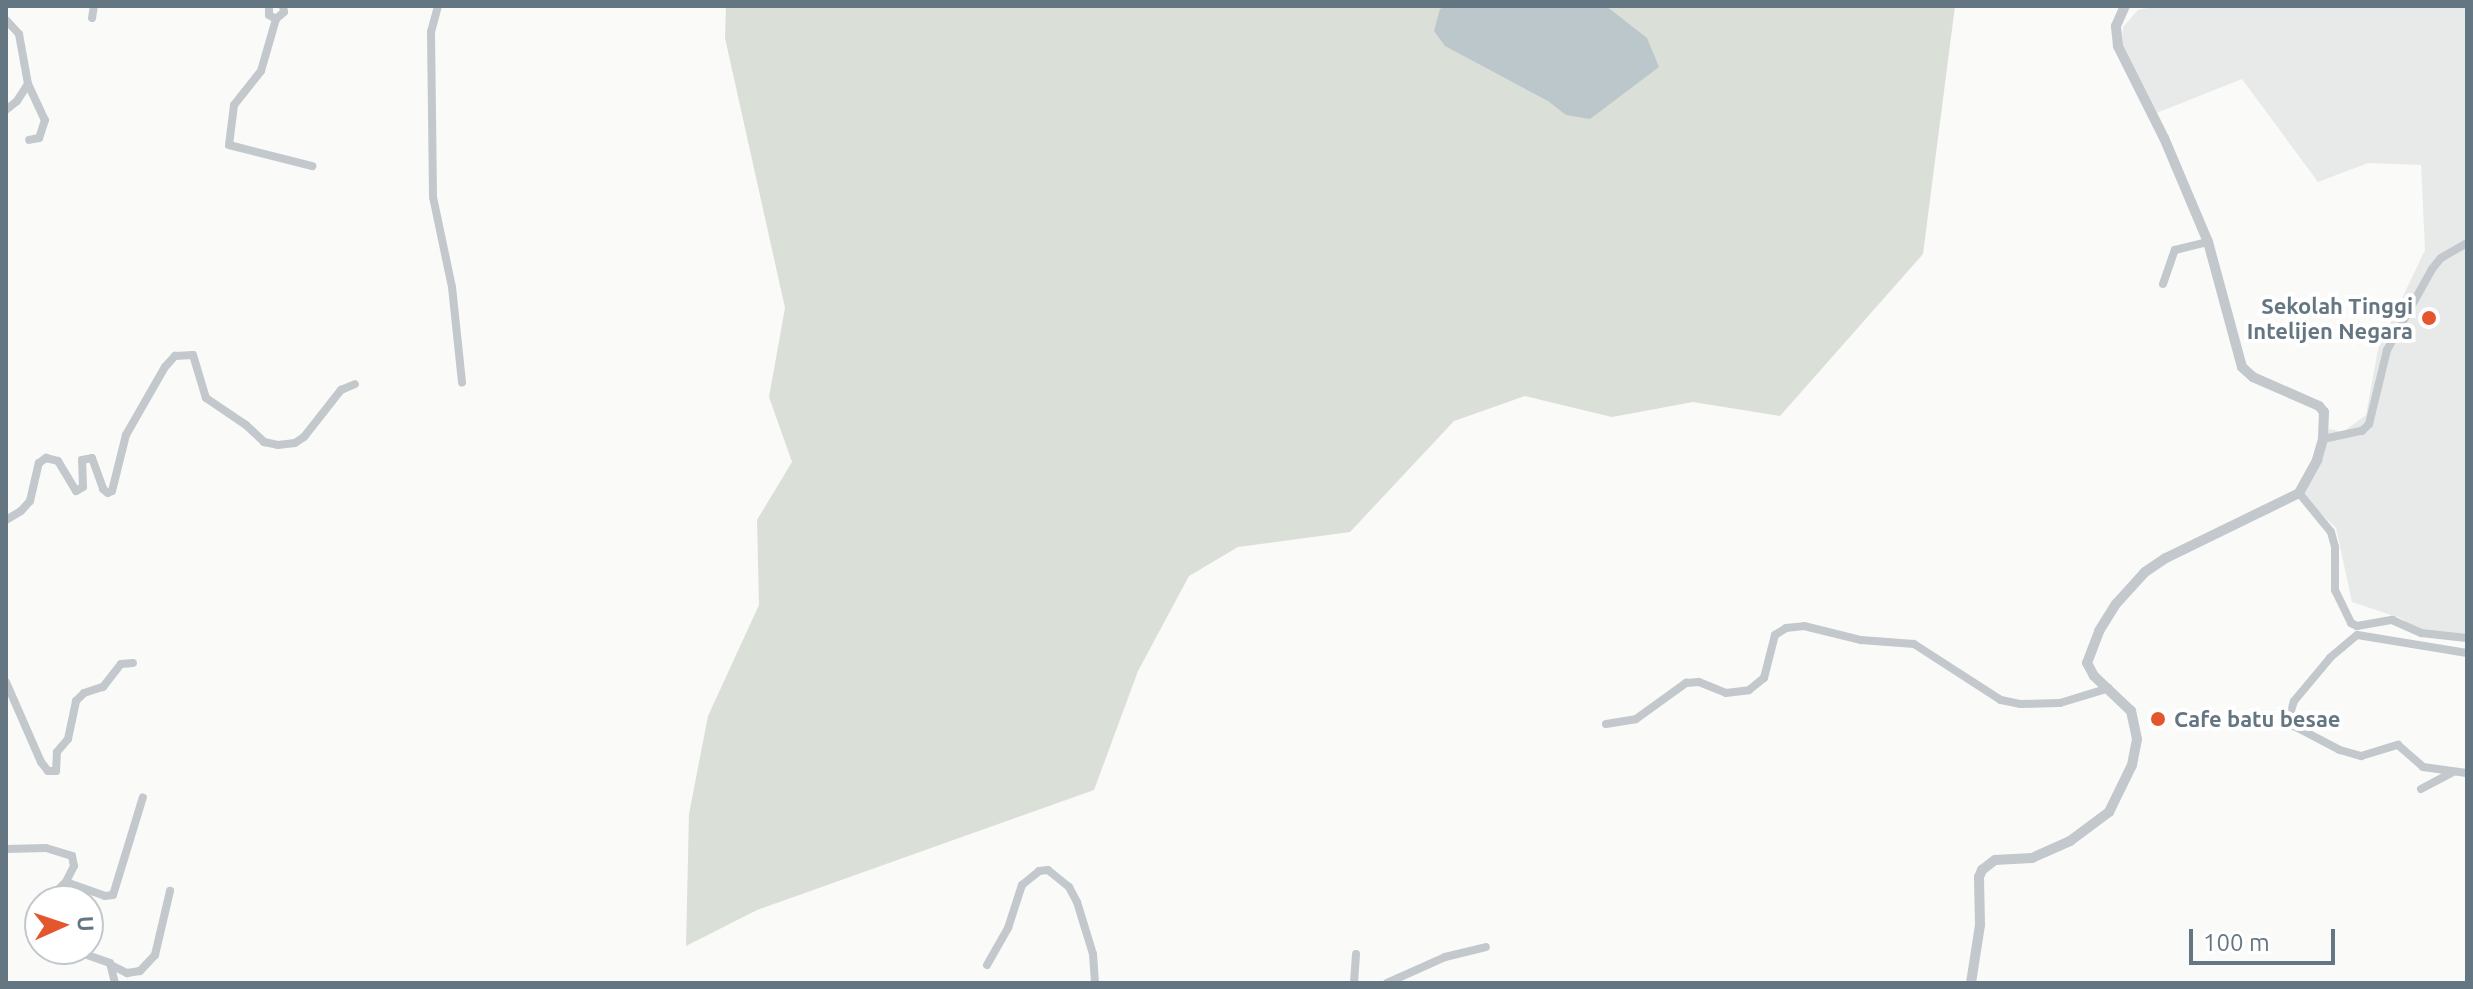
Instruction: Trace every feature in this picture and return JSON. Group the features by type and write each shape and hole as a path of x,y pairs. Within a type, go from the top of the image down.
{"street":[{"path":"92,18 94,6"},
{"path":"283,6 283,14 276,19 261,71 234,105 229,145 312,166"},
{"path":"438,6 431,32 432,184 452,287 462,382"},
{"path":"1971,983 1980,925 1979,877 1985,866 1995,860 2025,860 2057,849 2102,818 2122,788 2136,753 2137,723 2126,703 2089,670 2087,659 2099,631 2133,583 2166,558 2299,493 2317,460 2323,439 2324,412 2319,406 2253,377 2242,367 2208,242 2164,138 2118,46 2116,26 2125,6"},
{"path":"266,7 270,16 276,19"},
{"path":"6,20 19,34 28,84 45,120 42,135 29,140"},
{"path":"6,110 17,101 28,84"},
{"path":"2163,284 2175,250 2208,242"},
{"path":"2323,439 2362,431 2369,424 2387,350 2432,269 2441,258 2467,243"},
{"path":"6,520 30,501 37,468 46,458 58,461 76,491 83,487 82,460 90,457 103,489 108,493 112,491 124,438 165,367 175,356 193,355 206,398 246,425 264,442 278,445 295,443 304,437 341,390 355,384"},
{"path":"2299,493 2331,532 2338,602 2357,631 2467,653"},
{"path":"2467,638 2421,633 2392,620 2357,631 2294,701 2290,714 2294,726 2340,750 2361,756 2398,745 2423,767 2467,773"},
{"path":"1606,724 1636,719 1686,683 1699,682 1726,693 1749,690 1764,678 1775,635 1786,628 1804,626 1861,640 1914,644 2001,700 2020,704 2060,703 2109,688"},
{"path":"6,682 41,762 48,771 56,771 57,752 68,739 76,701 84,693 103,687 121,664 133,663"},
{"path":"2421,789 2454,772"},
{"path":"66,882 105,896 113,895 143,797"},
{"path":"6,849 46,848 72,856 74,866 63,885"},
{"path":"987,965 1008,928 1022,885 1039,871 1048,870 1069,887 1077,902 1093,954 1095,983"},
{"path":"104,962 127,973 140,971 155,955 170,891"},
{"path":"1387,983 1445,957 1486,947"},
{"path":"1354,983 1356,954"},
{"path":"113,966 115,983"}],"shaded area":[{"path":"726,6 1955,6 1923,254 1780,416 1693,402 1612,417 1525,396 1454,421 1350,532 1238,547 1189,576 1138,671 1094,790 757,910 686,946 689,814 708,716 759,605 757,520 792,462 769,397 785,308 725,38"},
{"path":"1447,6 1606,6 1647,38 1659,67 1590,119 1566,115 1548,101 1445,46 1434,31 1440,9"},
{"name":"Sekolah Tinggi Intelijen Negara","path":"2158,6 2467,6 2467,640 2414,632 2403,619 2352,602 2336,528 2303,496 2329,429 2343,432 2366,415 2378,349 2425,250 2421,165 2368,163 2318,182 2242,79 2149,116 2121,51 2123,27 2138,10"}],"place":[{"name":"Sekolah Tinggi Intelijen Negara","path":"2429,318"},
{"name":"Cafe batu besae","path":"2158,719"}]}
